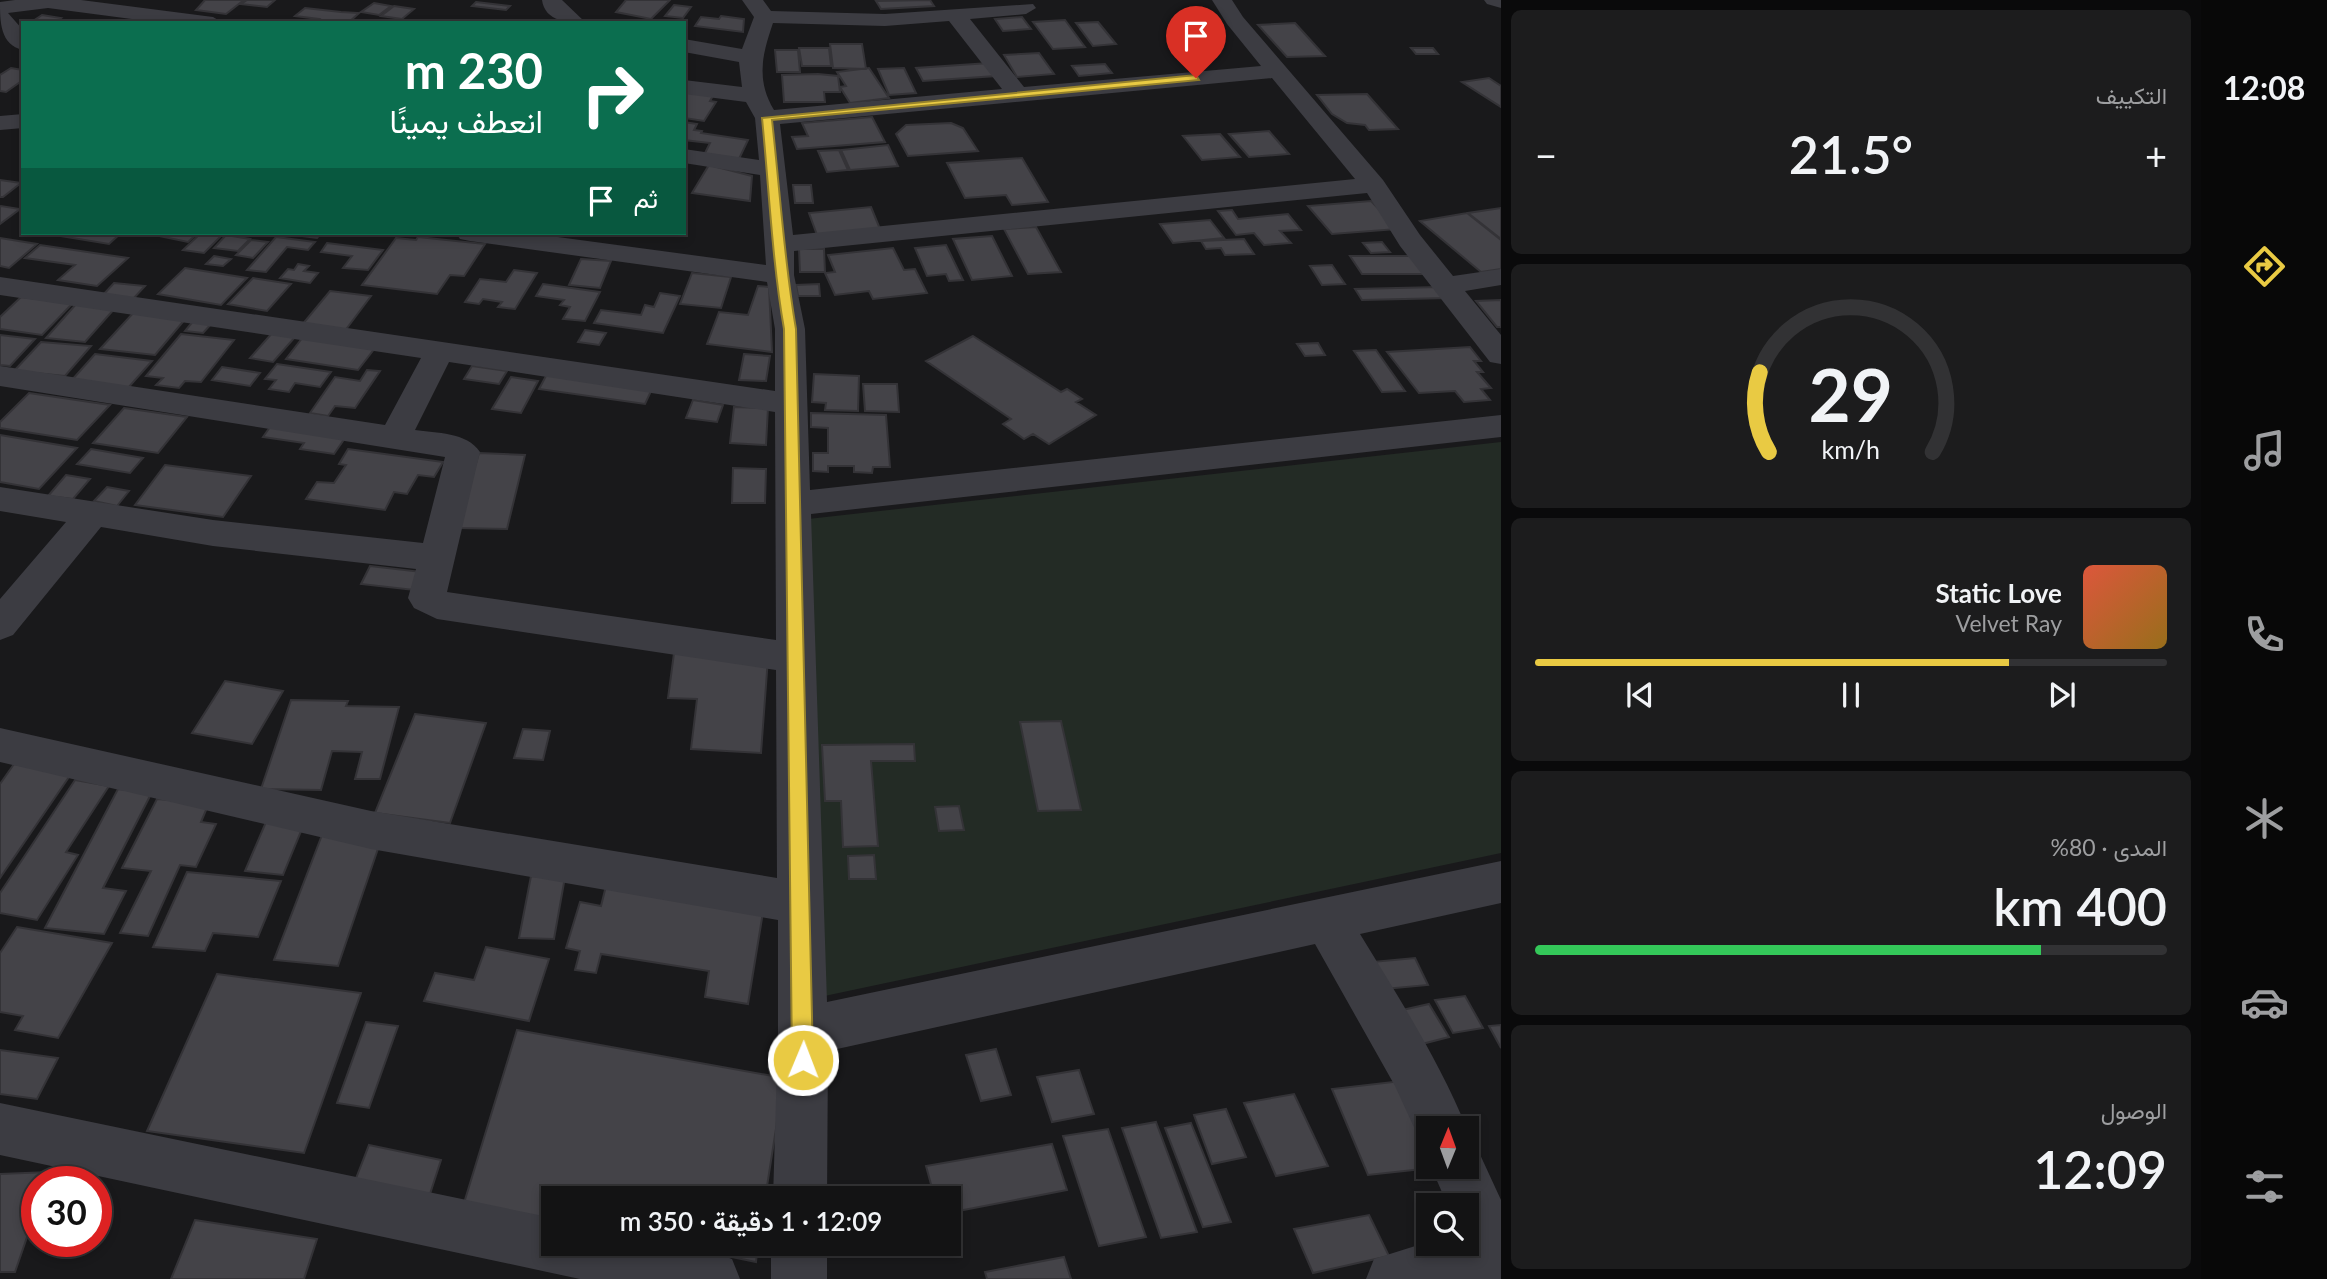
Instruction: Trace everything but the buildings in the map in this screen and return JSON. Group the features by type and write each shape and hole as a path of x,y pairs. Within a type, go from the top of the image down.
{"street":[{"path":"552,0 553,6 573,21"},
{"path":"1222,0 1234,20 1374,185 1410,240 1501,355"},
{"path":"1494,0 1501,2"},
{"path":"0,8 48,2 197,21"},
{"path":"800,1186 803,1032 790,329 780,275 780,244 772,169 750,57 758,9 885,19 1026,8"},
{"path":"955,14 1018,94"},
{"path":"0,17 21,42"},
{"path":"686,45 750,57"},
{"path":"0,55 21,57"},
{"path":"686,88 760,107 1018,94 1279,71"},
{"path":"0,123 21,121"},
{"path":"686,156 772,169"},
{"path":"780,244 1374,185"},
{"path":"485,235 780,275"},
{"path":"1448,285 1501,277"},
{"path":"0,286 792,404"},
{"path":"394,439 439,352"},
{"path":"0,376 451,446 463,452 427,598 437,605 796,658"},
{"path":"793,504 1501,426"},
{"path":"0,499 213,533 439,558"},
{"path":"0,625 92,514"},
{"path":"0,746 371,830 800,903"},
{"path":"803,1032 1501,882"},
{"path":"1327,921 1413,1068 1435,1116"},
{"path":"0,1129 712,1279"},
{"path":"1394,1279 1499,1254 1464,1180"},
{"path":"799,1256 799,1279"}],"shaded area":[{"path":"1501,442 1501,853 815,998 808,519"}],"route":[{"path":"803,1060 790,329 780,275 780,244 767,118 1196,78"}]}
